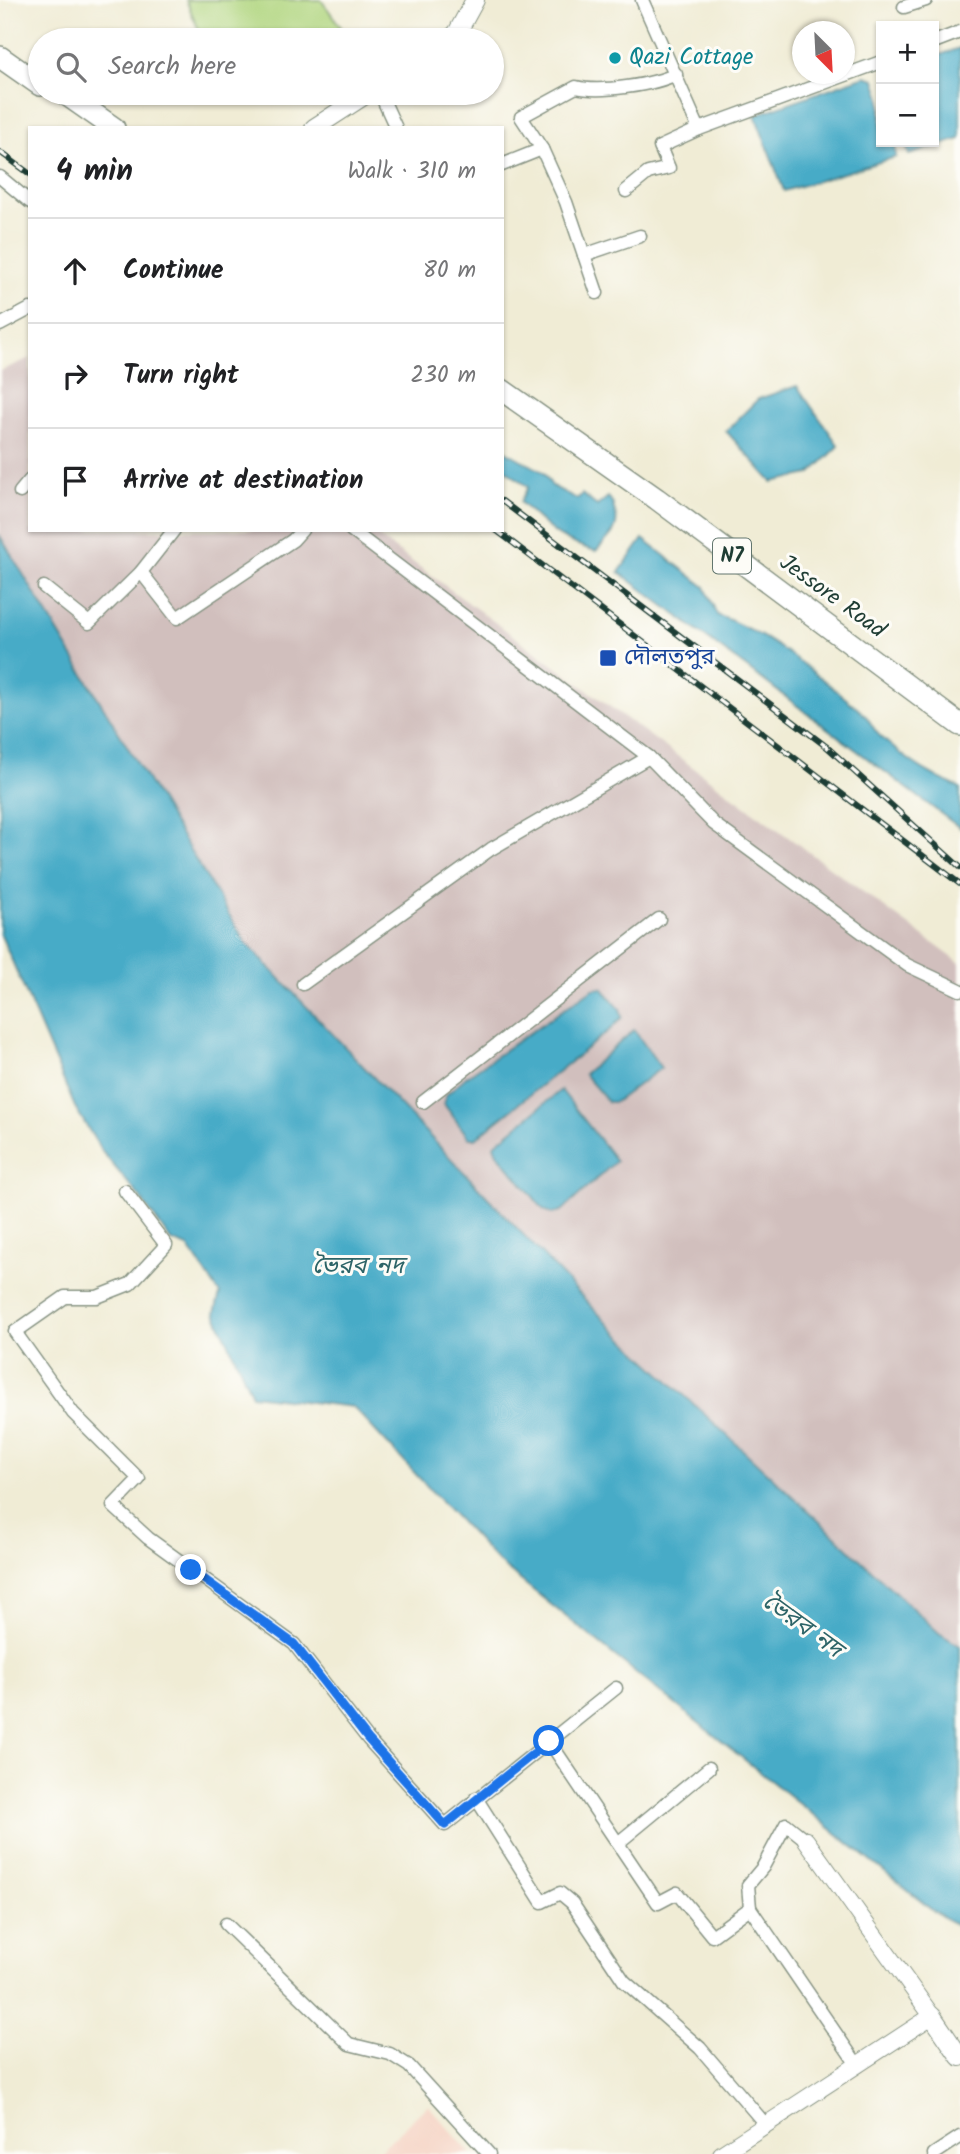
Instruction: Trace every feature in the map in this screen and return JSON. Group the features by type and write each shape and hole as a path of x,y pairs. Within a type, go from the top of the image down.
{"highway":[{"path":"0,47 28,67"},
{"path":"0,57 28,77"},
{"path":"68,105 97,126"},
{"path":"81,105 111,126"},
{"name":"Jessore Road","path":"504,391 657,499 958,725"},
{"name":"Jessore Road","path":"504,405 651,505 780,605 958,725"}],"main road":[{"path":"460,28 475,0"},
{"path":"317,126 349,105"},
{"path":"932,2016 960,2057"}],"street":[{"path":"642,0 699,129"},
{"path":"904,7 926,0"},
{"path":"939,40 960,33"},
{"path":"626,191 648,173 669,169 660,147 699,129 876,64"},
{"path":"597,293 566,202 542,149 521,117 576,87 589,90 657,83 676,74"},
{"path":"385,105 395,126"},
{"path":"504,163 542,149"},
{"path":"0,177 28,200"},
{"path":"584,255 640,236"},
{"path":"0,325 28,310"},
{"path":"20,492 28,482"},
{"path":"44,587 89,623 141,572 172,532"},
{"path":"141,572 177,618 293,540 300,532"},
{"path":"354,532 649,757 714,824 908,965 960,990"},
{"path":"303,984 491,849 649,757"},
{"path":"423,1102 659,919"},
{"path":"125,1191 166,1245 130,1284 97,1297 65,1297 15,1332 73,1413 139,1479 113,1506 148,1538 294,1644 368,1739 445,1825 616,1688"},
{"path":"549,1741 658,1903 677,1893 712,1936 750,1908"},
{"path":"618,1843 709,1768"},
{"path":"476,1798 541,1902 560,1892 572,1903 624,1981 700,2048 765,2124"},
{"path":"721,2154 858,2066 932,2016 806,1840 786,1825 762,1867 748,1885 750,1908 858,2066"},
{"path":"226,1924 349,2044 390,2054 408,2066 489,2154"},
{"path":"934,2154 960,2137"}],"shaded area":[{"path":"28,359 28,532 372,532 960,963 960,1646 939,1633 612,1328 246,943 0,536 0,371"},
{"path":"428,2105 471,2154 376,2154"}],"green space":[{"path":"186,0 321,0 341,27 340,28 198,28"}],"water":[{"path":"960,48 960,139 939,146 939,84 939,55"},
{"path":"865,76 875,79 876,147 895,147 896,157 784,191 755,115 842,84 855,84 855,80"},
{"path":"907,147 934,147 909,155"},
{"path":"797,386 839,446 810,474 772,482 726,431 758,399"},
{"path":"504,450 543,472 552,486 577,499 582,494 597,506 608,497 616,518 615,529 596,551 562,538 520,502 528,487 504,469"},
{"name":"ভৈরব নদ","path":"0,536 246,943 612,1328 939,1633 960,1646 960,1927 932,1910 498,1562 353,1407 252,1395 215,1313 220,1294 188,1247 171,1241 140,1197 103,1153 75,1107 0,933"},
{"path":"643,539 705,587 717,615 756,633 794,658 864,714 879,735 897,751 928,772 960,788 960,828 619,572"},
{"path":"602,988 620,1009 622,1017 476,1138 469,1138 444,1104 446,1095 466,1077 593,989"},
{"path":"634,1030 661,1068 615,1102 608,1102 584,1074"},
{"path":"561,1090 616,1161 563,1210 553,1214 544,1210 497,1153 494,1145"}],"railway":[{"path":"0,152 28,173"},
{"path":"504,503 827,747 960,867"},
{"path":"499,532 960,884"}],"place":[{"name":"Qazi Cottage","path":"615,58"},
{"name":"দৌলতপুর","path":"608,658"}],"route":[{"path":"191,1570 294,1644 368,1739 445,1825 549,1741"}]}
